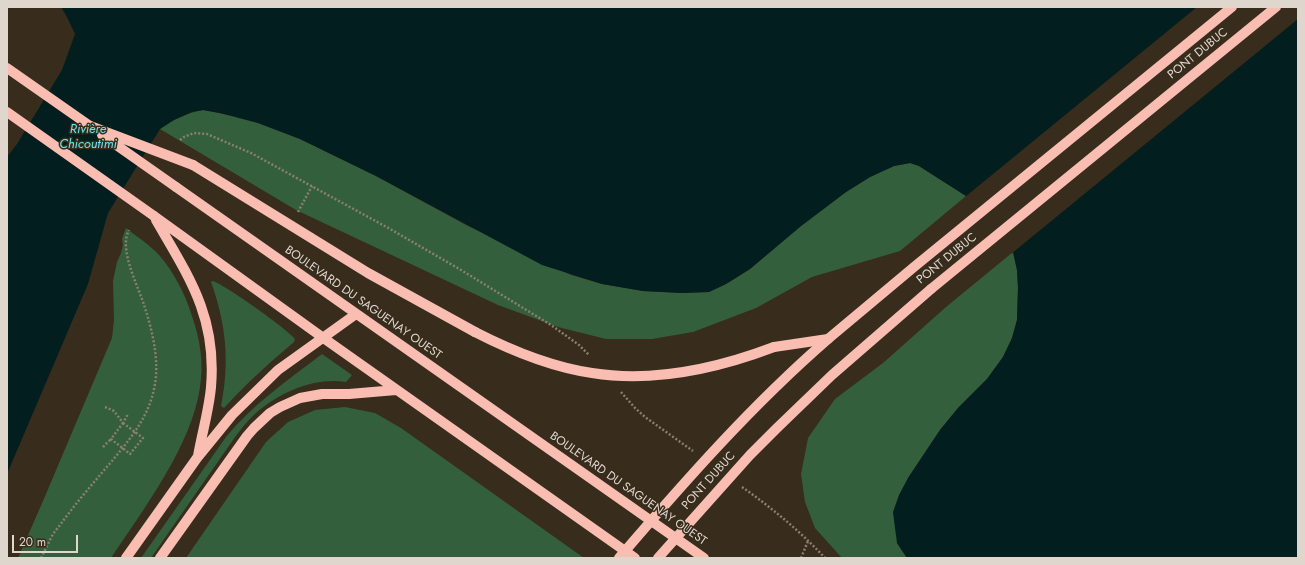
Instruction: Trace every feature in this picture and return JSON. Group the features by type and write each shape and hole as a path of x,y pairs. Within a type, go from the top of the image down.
{"main road":[{"name":"PONT DUBUC","path":"619,558 732,431 794,368 914,267 1232,7"},
{"name":"PONT DUBUC","path":"658,558 750,455 806,399 870,341 931,289 1276,7"},
{"name":"BOULEVARD DU SAGUENAY OUEST","path":"7,68 704,558"},
{"path":"7,112 632,557"},
{"path":"90,126 193,165 368,273 475,332 520,353 556,366 592,374 627,376 690,372 726,364 774,347 828,339"},
{"path":"154,216 191,282 205,315 211,350 211,387 197,458"},
{"path":"126,558 197,458 232,414 278,370 356,314"},
{"path":"160,558 247,436 270,413 290,402 311,395 396,390"}],"path":[{"path":"180,140 194,133 207,134 228,142 285,172"},
{"path":"297,214 312,186"},
{"path":"42,558 53,534 60,524 135,432 152,398 156,368 155,349 146,309 127,256 126,240 129,230"},
{"path":"106,407 114,411 123,423 143,438 130,454 111,439"},
{"path":"103,447 111,439 128,414"},
{"path":"801,558 808,541"}],"green space":[{"path":"203,110 234,116 258,123 300,139 376,176 466,225 571,275 602,284 643,291 682,293 709,292 726,284 750,269 801,226 846,192 870,177 894,166 910,163 919,166 966,196 900,251 812,277 756,308 693,332 652,339 606,339 558,327 498,305 296,210 160,129 180,117"},
{"path":"126,228 159,255 170,269 189,308 197,333 202,369 195,409 177,454 151,498 111,558 18,558 112,338 114,320 113,281 117,262 123,245 122,239"},
{"path":"1013,252 1017,270 1018,288 1017,320 1012,338 1003,357 987,379 958,408 940,430 908,478 897,543 907,558 842,558 815,528 805,502 801,474 808,438 835,399 883,363 946,307"},
{"path":"212,281 228,289 255,307 295,339 294,342 258,374 224,408 221,406 224,390 226,359 225,343 220,313 211,282"},
{"path":"322,354 352,375 346,382 324,381 302,386 281,396 258,412 246,423 233,440 151,558 141,558 236,425 271,393"},
{"path":"345,407 375,413 401,428 584,558 186,558 266,442 288,422 315,410"}],"water":[{"name":"Rivière Chicoutimi","path":"61,7 1298,7 1298,558 907,558 897,543 895,528 893,512 899,495 908,478 940,430 958,408 987,379 1003,357 1012,338 1017,320 1018,288 1017,270 1013,252 966,196 919,166 910,163 894,166 870,177 846,192 801,226 750,269 726,284 709,292 682,293 643,291 602,284 542,265 376,176 300,139 258,123 203,110 192,112 174,120 160,129 108,213 88,284 7,474 7,157 17,144 62,70 75,34"}],"pier":[{"path":"1197,7 1298,7 1298,19 1011,254 965,197"}]}
